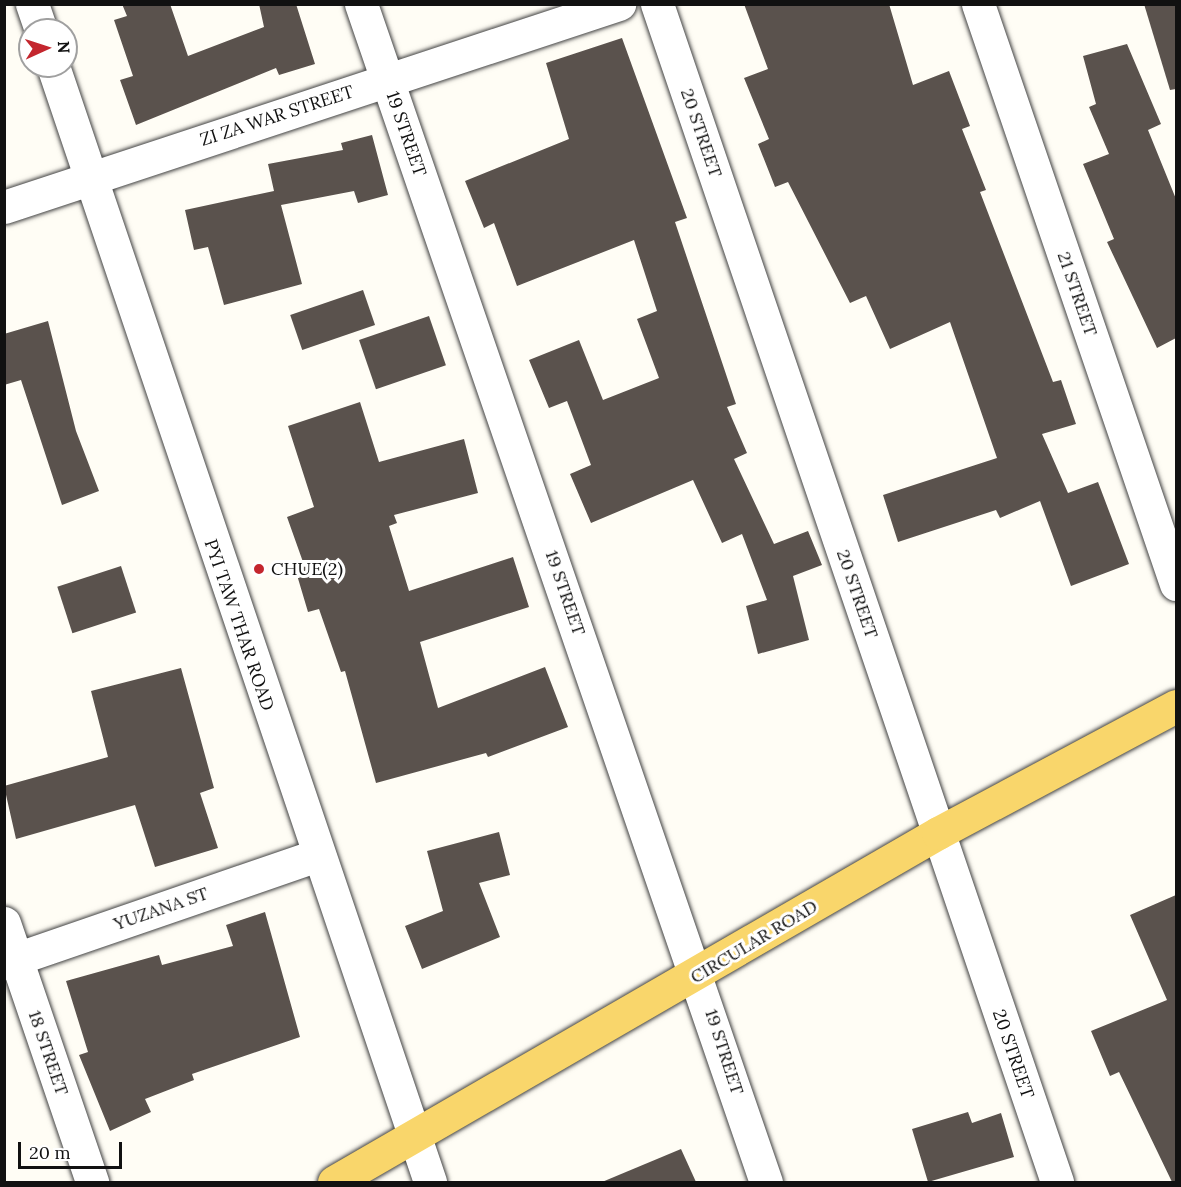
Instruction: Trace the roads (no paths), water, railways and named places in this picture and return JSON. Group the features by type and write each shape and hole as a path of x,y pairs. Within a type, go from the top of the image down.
{"main road":[{"name":"CIRCULAR ROAD","path":"334,1182 415,1132 698,975 938,833 1176,706"}],"street":[{"name":"19 STREET","path":"361,4 698,975 766,1182"},
{"name":"ZI ZA WAR STREET","path":"4,207 618,4"},
{"name":"20 STREET","path":"657,4 1057,1182"},
{"name":"21 STREET","path":"978,4 1176,584"},
{"name":"PYI TAW THAR ROAD","path":"56,78 316,855 415,1132 430,1182"},
{"name":"YUZANA ST","path":"11,961 316,855"},
{"name":"18 STREET","path":"4,922 11,961 92,1182"}],"place":[{"name":"CHUE(2)","path":"259,569"}]}
